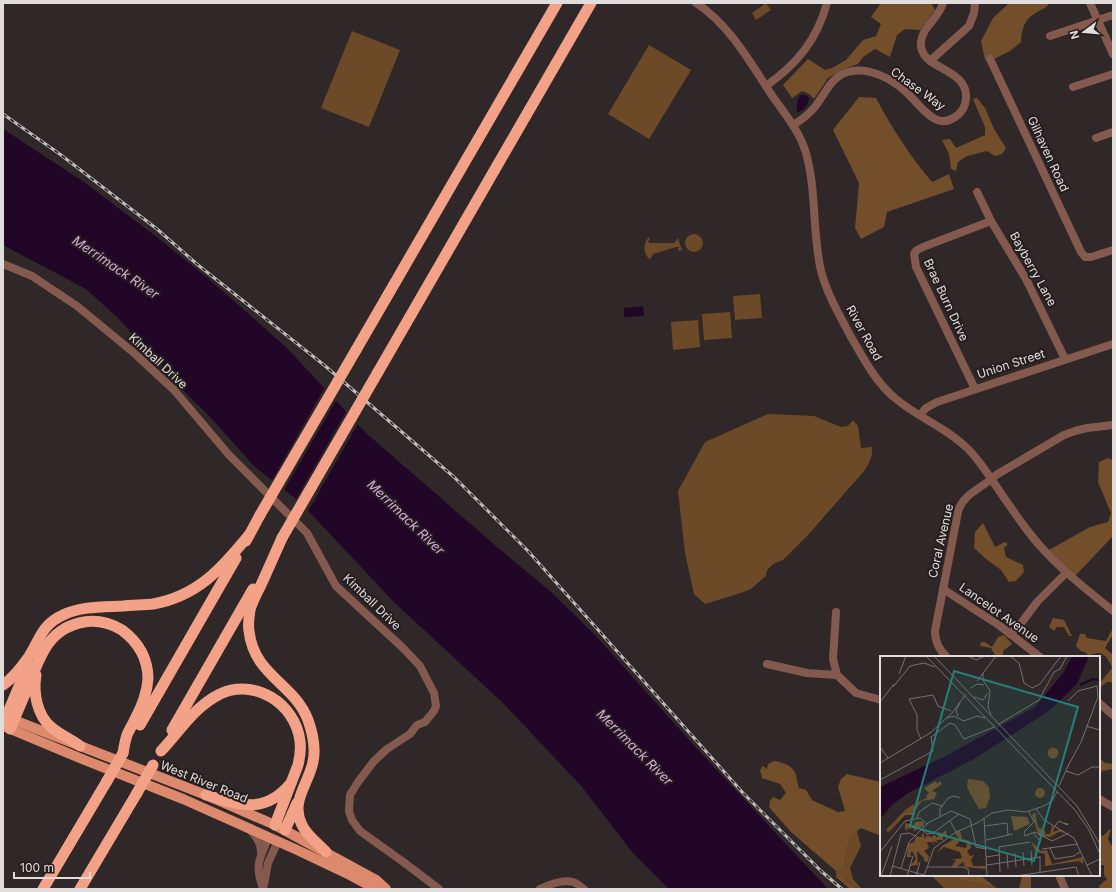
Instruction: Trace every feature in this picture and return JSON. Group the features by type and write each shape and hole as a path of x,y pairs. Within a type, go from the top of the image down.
{"highway":[{"path":"43,889 164,684 260,515 557,3"},
{"path":"80,889 137,793 194,690 591,3"},
{"path":"7,722 44,629 62,615 86,608 153,604 173,599 184,594 212,576 232,556 249,535"},
{"path":"280,828 298,802 313,762 314,748 310,725 302,709 293,696 264,669 256,657 251,644 249,631 250,611 282,538"},
{"path":"3,685 42,653 52,638 63,629 77,624 92,622 104,623 119,628 139,647 146,663 147,670 147,687 143,704 127,735 123,753"},
{"path":"32,662 36,698 41,714 51,727 80,746"},
{"path":"161,751 194,712 208,701 222,694 238,689 252,689 266,694 279,702 289,713 297,727 300,742 298,765 280,828"},
{"path":"206,795 240,805 257,804 276,796 287,788 294,780"},
{"path":"298,802 298,812 302,826 326,852"}],"main road":[{"name":"West River Road","path":"7,722 80,746 206,795 280,828 326,852 376,880 386,889"},
{"name":"West River Road","path":"7,722 87,762 183,799 273,839 350,875 376,889"},
{"path":"273,839 280,828"}],"street":[{"name":"River Road","path":"696,3 711,14 725,28 766,86 802,142 808,160 819,259 825,286 852,337 879,381 895,399 960,441 979,462 1038,544 1066,573 1113,611"},
{"path":"766,86 791,67 806,48 820,24 828,3"},
{"path":"943,3 941,10 925,31 920,42 924,54 930,61 969,26 974,13 975,3"},
{"path":"1090,3 1113,54"},
{"path":"1050,36 1113,15"},
{"name":"Gilhaven Road","path":"990,59 1081,252 1085,257 1091,257 1113,250"},
{"name":"Chase Way","path":"793,126 811,112 828,86 837,78 847,72 859,71 870,72 892,82 937,120 943,121 954,118 959,114 965,105 966,99 962,82 954,74 930,61"},
{"path":"1073,87 1113,74"},
{"path":"1096,138 1113,132"},
{"name":"Bayberry Lane","path":"977,192 991,221 1026,279 1065,359"},
{"name":"Brae Burn Drive","path":"975,388 916,267 914,254 917,250 923,247 991,221"},
{"name":"Kimball Drive","path":"3,264 32,276 77,306 134,352 174,390 229,455 307,533 336,586 403,648 420,666 434,693 436,706 434,711 425,722 417,725 410,734 386,749 374,761 350,795 349,811 352,820 360,831 439,889"},
{"name":"Union Street","path":"920,415 926,408 937,402 975,388 1113,344"},
{"name":"Coral Avenue","path":"947,656 943,653 937,642 935,631 959,506 967,497 992,480 996,475 1070,433 1087,428 1113,425"},
{"path":"1010,634 1019,626 1037,602 1066,573"},
{"name":"Lancelot Avenue","path":"943,589 975,609 1039,656"},
{"path":"836,612 832,659 836,675 856,693 880,700"},
{"path":"767,664 806,673 836,675"},
{"path":"1100,705 1113,715"},
{"path":"1100,799 1113,807"},
{"path":"246,827 257,838 261,849 258,872 264,888"},
{"path":"261,857 273,839"},
{"path":"264,888 265,874 273,839"},
{"path":"1059,876 1065,889"},
{"path":"540,889 569,881 574,882 584,889"}],"shaded area":[{"path":"766,3 771,10 756,20 752,13"},
{"path":"881,3 931,3 935,10 920,30 905,29 897,35 890,57 875,49 863,57 858,64 844,69 828,78 814,99 809,94 802,91 792,98 783,85 808,59 825,70 832,68 846,60 863,40 876,36 881,24 871,17"},
{"path":"1009,3 1049,3 1046,7 1027,20 1023,27 1021,42 1010,51 994,59 989,57 985,60 981,41 993,18"},
{"path":"352,31 400,50 369,127 321,108"},
{"path":"649,45 691,70 649,139 608,114"},
{"path":"859,97 876,98 902,142 932,182 949,174 954,189 887,212 884,227 861,239 855,228 859,183 833,130"},
{"path":"977,98 985,108 994,129 1006,148 1002,154 995,156 987,151 967,156 958,162 956,171 951,169 949,154 942,140 950,139 956,148 985,135 985,127 973,99"},
{"path":"690,234 698,234 703,239 701,250 698,252 690,252 685,247 685,239"},
{"path":"648,238 650,238 648,242 650,243 674,243 678,238 682,250 678,251 679,247 676,247 653,254 649,259 644,248"},
{"path":"760,294 762,318 735,320 733,296"},
{"path":"730,312 732,338 704,340 702,314"},
{"path":"698,320 700,347 673,350 671,322"},
{"path":"768,414 814,416 841,427 848,426 853,420 858,426 861,448 872,447 872,454 865,470 808,535 783,560 773,564 767,570 766,576 751,589 705,604 694,594 685,553 678,491 705,442"},
{"path":"1108,458 1113,460 1113,536 1075,576 1049,550 1090,527 1108,522 1111,513 1098,482 1099,462"},
{"path":"983,523 995,547 1005,542 1008,544 1004,548 1006,557 1023,565 1024,572 1016,581 1009,582 1001,570 974,548 975,532"},
{"path":"1053,618 1064,620 1072,636 1069,636 1064,627 1057,627 1054,631 1049,627"},
{"path":"1113,628 1113,634 1105,648 1113,655 1113,682 1107,682 1100,687 1100,683 1112,668 1109,661 1106,657 1099,653 1088,655 1076,646 1080,634 1085,634 1087,638 1106,641"},
{"path":"1004,635 1012,644 1003,651 1003,656 995,656 991,648 980,646 981,642 985,642 992,647 998,637"},
{"path":"1100,759 1105,763 1113,764 1113,769 1102,771 1100,774"},
{"path":"774,761 790,766 795,772 799,788 806,790 812,800 838,812 845,811 838,787 841,779 847,774 880,782 880,836 861,828 850,837 844,865 841,870 836,871 791,832 769,807 770,801 773,797 780,800 786,793 780,784 762,778 760,770 763,766 767,769 768,764"},
{"path":"1111,829 1108,839 1111,845 1113,845 1113,889 1100,889 1099,886 1107,879 1104,875 1104,865 1100,865 1100,834 1103,836"},
{"path":"857,831 861,846 850,868 853,879 862,889 855,887 844,879 836,877 836,871 841,870 844,865 850,837"},
{"path":"932,876 952,876 963,881 999,889 945,889"},
{"path":"952,876 981,876 995,887 963,881"},
{"path":"1022,876 1031,877 1031,889 1019,889"},
{"path":"836,877 842,877 857,889 850,889"}],"water":[{"path":"800,95 806,95 809,98 805,108 797,112 797,103"},
{"name":"Merrimack River","path":"3,129 84,182 158,238 211,281 286,347 366,433 550,591 596,636 698,750 828,889 669,889 633,853 582,787 503,703 395,603 300,502 255,467 118,318 86,289 3,245"},
{"path":"643,306 644,316 624,317 624,308"}],"pier":[{"path":"325,387 337,399 283,492 271,482"},
{"path":"347,410 359,422 307,513 295,501"}],"railway":[{"path":"3,114 61,155 157,229 198,265 324,365 454,477 528,551 743,793 821,871 842,889"}]}
